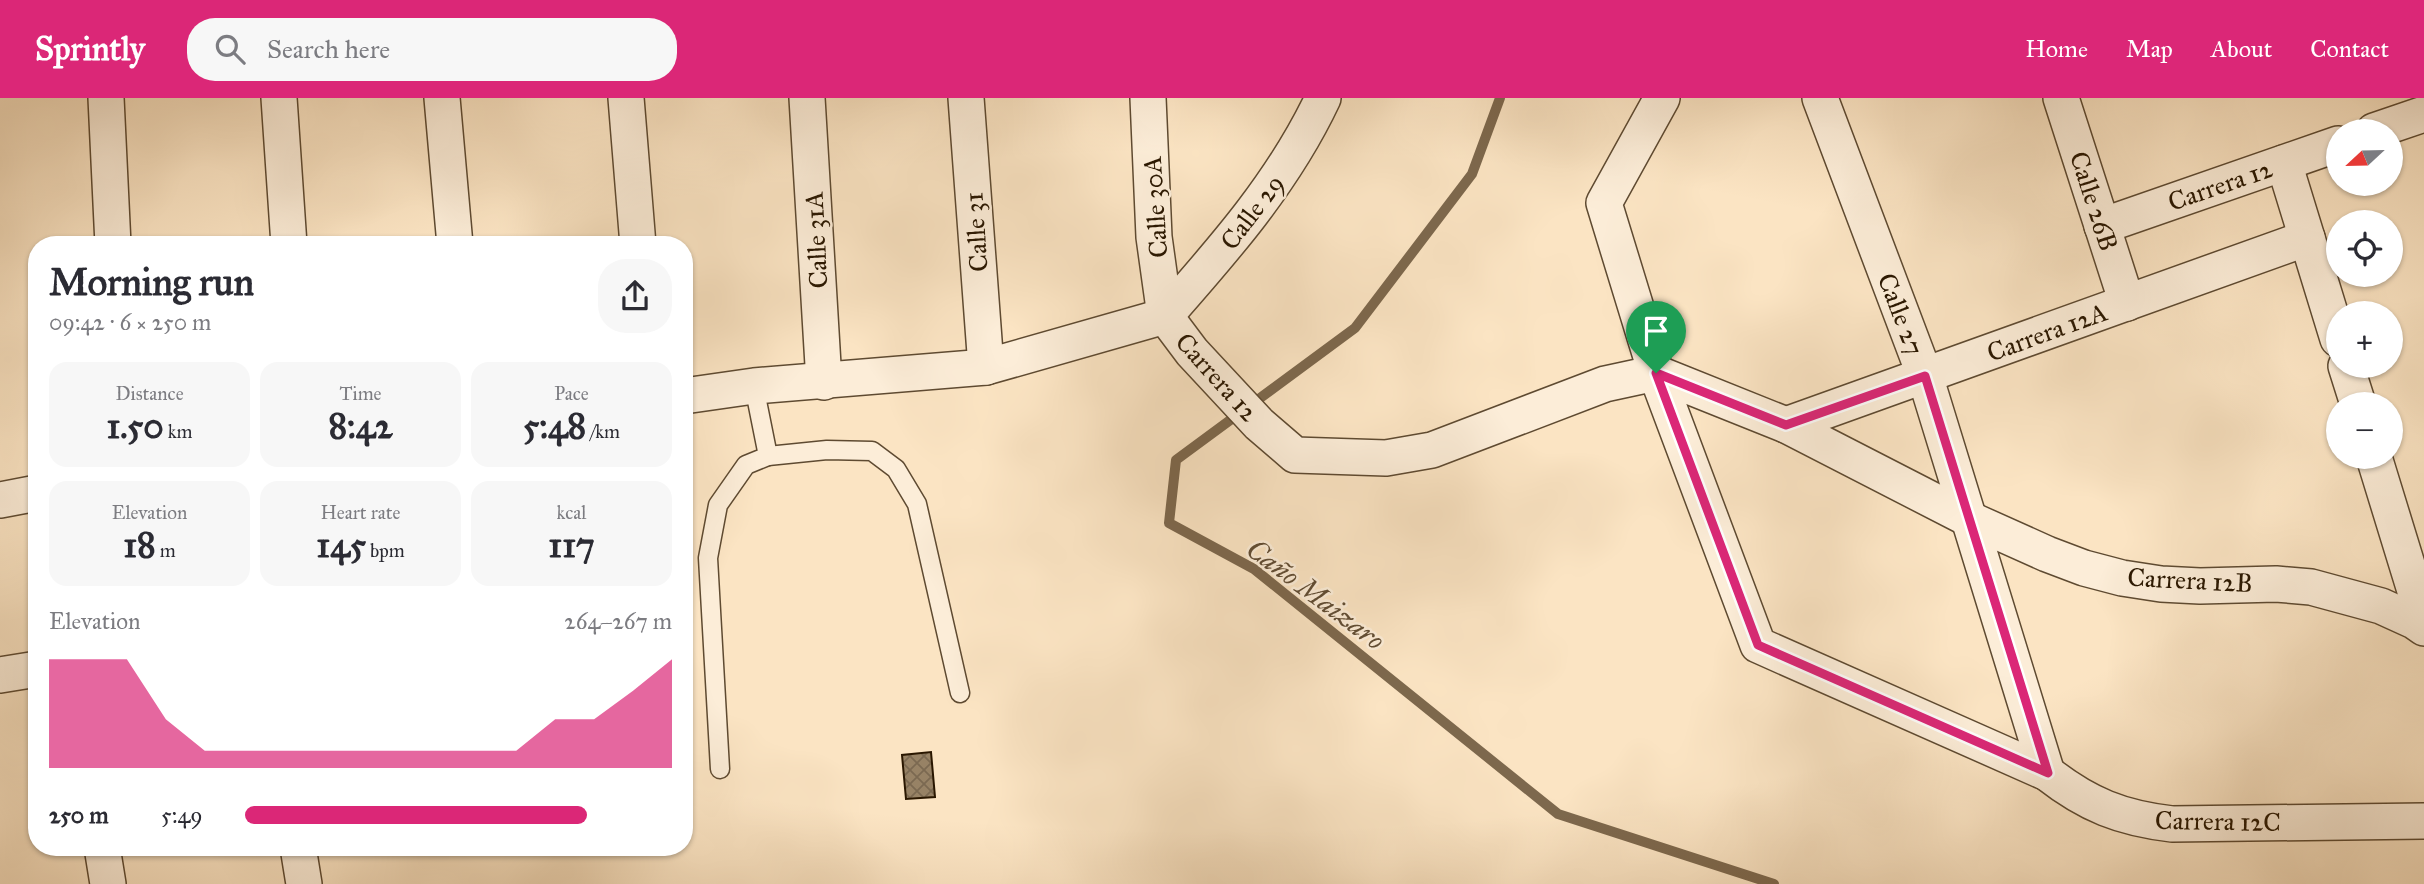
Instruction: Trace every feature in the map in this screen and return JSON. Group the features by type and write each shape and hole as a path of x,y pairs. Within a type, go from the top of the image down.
{"street":[{"path":"106,98 113,236"},
{"path":"279,98 288,236"},
{"path":"442,98 454,236"},
{"path":"626,98 637,236"},
{"name":"Calle 31A","path":"807,98 824,382"},
{"name":"Calle 31","path":"966,98 986,367"},
{"name":"Calle 30A","path":"1149,98 1154,237 1165,316"},
{"path":"1656,373 1604,203 1661,98"},
{"name":"Calle 27","path":"1820,98 1925,376 2048,773"},
{"name":"Calle 26B","path":"2061,98 2127,303"},
{"name":"Calle 29","path":"1165,316 1257,208 1287,166 1316,105"},
{"path":"2403,121 2424,114"},
{"name":"Carrera 12","path":"2102,226 2326,148"},
{"path":"2284,163 2326,301"},
{"name":"Carrera 12A","path":"1786,425 2307,238"},
{"name":"Carrera 12","path":"693,395 754,386 986,367 1165,316 1192,352 1259,424 1295,455 1386,458 1432,450 1605,384 1656,373"},
{"name":"Carrera 12B","path":"1656,373 1786,425 1969,519 2084,568 2161,584 2276,584 2311,587 2381,606 2424,628"},
{"name":"Carrera 12C","path":"1656,373 1758,645 2048,773 2069,790 2118,814 2172,824 2424,821"},
{"path":"2378,469 2424,620"},
{"path":"0,500 28,495"},
{"path":"0,675 28,670"},
{"path":"103,856 108,884"},
{"path":"299,856 304,884"}],"lane":[{"path":"754,386 768,456"},
{"path":"720,769 708,558 718,505 746,465 768,456 827,450 872,451 896,469 917,504 960,693"}],"building":[{"path":"931,752 935,797 906,799 902,755"}],"waterway":[{"name":"Caño Maizaro","path":"1500,98 1472,174 1355,328 1176,460 1169,523 1254,569 1558,814 1774,884"}],"route":[{"path":"1656,373 1786,425 1925,376 2048,773 1758,645 1656,373"}]}
